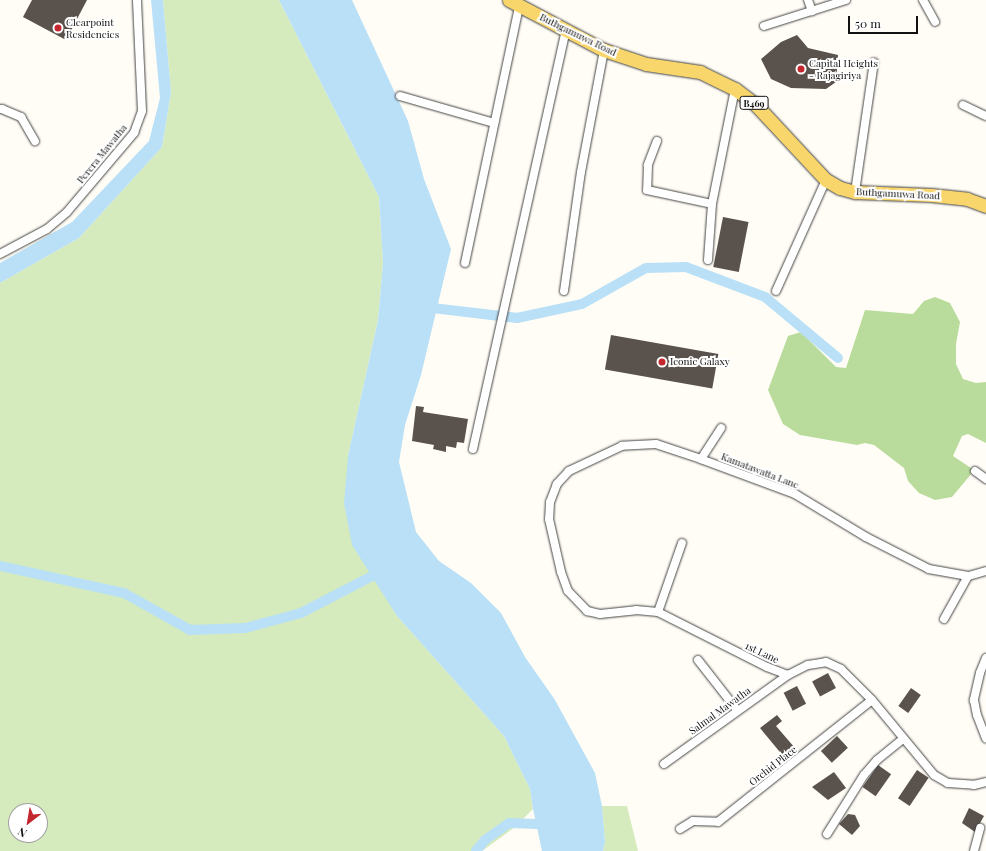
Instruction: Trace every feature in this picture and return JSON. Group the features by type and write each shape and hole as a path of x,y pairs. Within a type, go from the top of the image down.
{"main road":[{"name":"Buthgamuwa Road","path":"514,3 604,50 646,64 700,72 735,89 756,105 826,180 840,188 855,192 931,195 985,202"}],"street":[{"name":"Perera Mawatha","path":"0,254 47,230 66,212 134,133 142,111 137,0"},
{"path":"808,0 812,11"},
{"path":"764,26 846,0"},
{"path":"923,0 935,22"},
{"path":"465,263 494,123 514,3"},
{"path":"473,449 501,326 532,177 566,31"},
{"path":"564,291 581,172 604,50"},
{"path":"855,192 874,62"},
{"path":"708,260 712,204 735,89"},
{"path":"400,96 494,123"},
{"path":"963,105 986,116"},
{"path":"0,110 2,109 21,117 35,141"},
{"path":"657,141 648,165 647,190 712,204"},
{"path":"776,291 826,180"},
{"path":"701,459 721,428"},
{"name":"Kamatawatta Lane","path":"549,519 550,502 557,484 569,471 622,446 656,444 795,494 866,537 929,568 968,576 986,571"},
{"path":"975,471 986,479"},
{"name":"1st Lane","path":"549,519 560,572 568,591 587,611 600,614 636,610 658,612 767,667 788,675"},
{"path":"658,612 682,543"},
{"path":"944,619 968,576"},
{"path":"986,658 980,673 974,700 977,715 986,738"},
{"path":"698,660 737,710"},
{"path":"788,675 808,665 826,662 841,669 872,700 934,775 948,783 974,785 986,782"},
{"name":"Salmal Mawatha","path":"664,764 737,710 788,675"},
{"name":"Orchid Place","path":"680,829 693,821 718,822 872,700"},
{"path":"827,834 877,760 903,739"},
{"path":"974,851 980,828"}],"green space":[{"path":"163,0 279,0 379,197 383,263 378,320 348,456 397,616 504,736 530,789 533,809 515,827 482,851 0,851 0,283 79,238 162,147 171,92"},
{"path":"935,297 950,303 960,322 956,344 956,364 963,379 976,383 986,382 986,443 968,434 962,436 953,456 971,468 972,473 952,497 935,500 919,493 908,481 904,468 874,445 865,443 857,445 800,435 783,424 768,390 788,336 801,332 836,367 846,368 865,310 913,314 924,301"},
{"path":"602,806 627,806 638,851 603,851 605,842"}],"water":[{"path":"151,0 163,0 171,92 162,147 79,238 0,283 0,263 72,222 149,141 160,98"},
{"path":"279,0 352,0 408,121 424,179 451,249 421,375 405,425 399,462 416,532 439,561 471,583 501,613 525,657 555,700 595,773 602,806 605,842 603,851 542,851 530,789 504,736 397,616 352,545 344,503 348,456 378,320 383,263 379,197"}],"building":[{"name":"Clearpoint Residencies","path":"32,0 87,0 66,40 23,17"},
{"name":"Capital Heights - Rajagiriya","path":"797,35 808,48 838,55 836,82 826,89 791,88 771,79 761,59 781,42"},
{"path":"723,217 749,222 739,272 713,267"},
{"name":"Iconic Galaxy","path":"611,335 718,354 712,388 605,369"},
{"path":"416,406 424,407 423,412 468,419 464,443 457,442 456,448 446,446 446,452 433,449 434,445 412,441"},
{"path":"828,673 836,688 820,696 812,681"},
{"path":"797,686 806,704 793,711 784,693"},
{"path":"911,688 921,695 908,713 898,706"},
{"path":"777,715 782,721 776,726 795,748 784,757 760,728"},
{"path":"837,736 848,748 832,763 821,751"},
{"path":"878,765 891,774 876,796 863,787"},
{"path":"917,770 929,778 910,806 898,798"},
{"path":"834,772 846,788 828,800 812,787"},
{"path":"969,808 984,816 975,832 962,823"},
{"path":"848,814 855,815 860,826 852,835 839,824"}],"waterway":[{"path":"424,307 517,318 582,304 646,268 686,267 765,297 838,358"},
{"path":"0,566 124,593 190,630 245,628 301,613 372,576"},
{"path":"476,851 485,840 509,823 537,824 550,827"}],"place":[{"name":"Clearpoint Residencies","path":"58,28"},
{"name":"Capital Heights - Rajagiriya","path":"801,69"},
{"name":"Iconic Galaxy","path":"662,362"}]}
